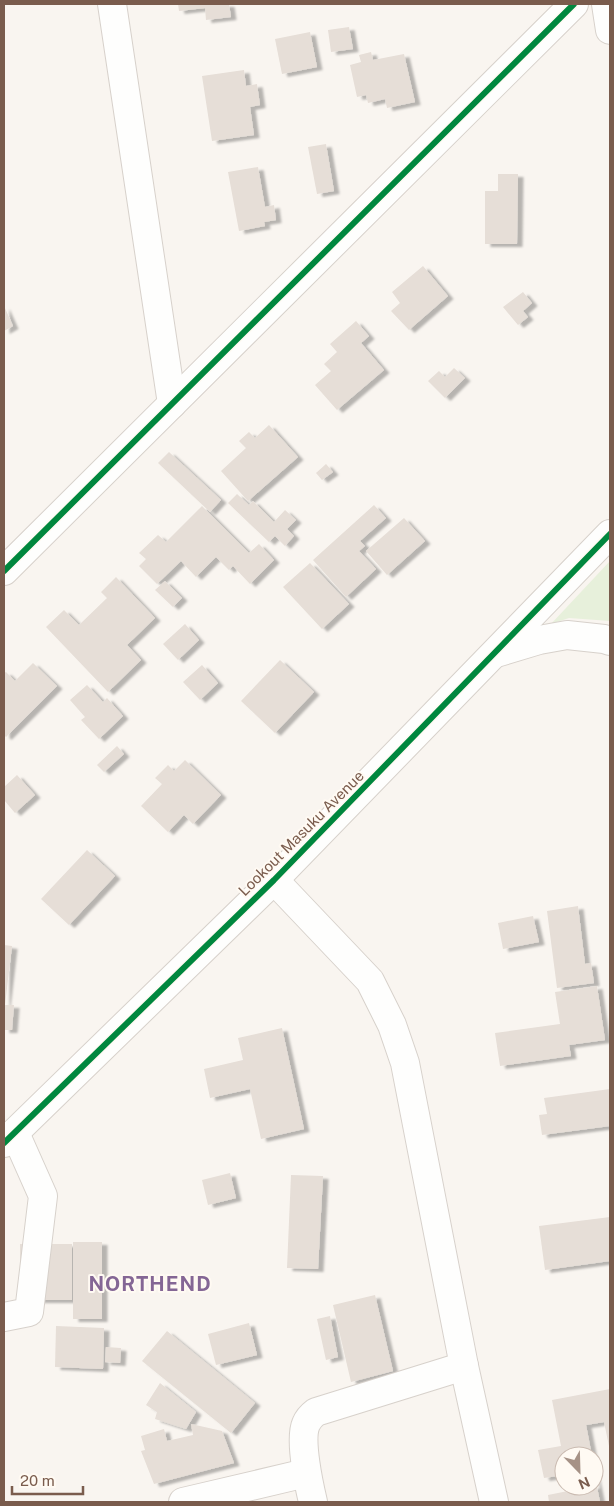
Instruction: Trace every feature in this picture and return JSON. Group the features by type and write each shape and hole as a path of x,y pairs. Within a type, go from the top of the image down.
{"street":[{"path":"112,4 172,404"},
{"path":"4,571 574,4"},
{"path":"606,4 610,30"},
{"name":"Lookout Masuku Avenue","path":"9,1138 274,880 610,534"},
{"path":"495,653 539,640 567,635 604,639 610,642"},
{"path":"274,880 370,981 392,1025 405,1063 464,1366 494,1502"},
{"path":"4,1317 29,1312 42,1196 9,1138"},
{"path":"313,1502 306,1473 304,1434 306,1424 316,1412 464,1366"},
{"path":"183,1502 306,1473"}],"green space":[{"path":"610,561 610,621 569,618 551,624"}],"building":[{"path":"178,4 229,4 231,17 206,20 205,8 179,11"},
{"path":"349,27 353,49 331,52 328,30"},
{"path":"310,32 317,67 282,74 275,39"},
{"path":"371,52 373,60 404,54 415,102 387,108 385,99 368,103 366,95 357,97 350,65 361,62 359,55"},
{"path":"244,70 246,86 257,84 260,105 250,107 254,135 212,141 202,76"},
{"path":"326,144 334,191 317,194 308,147"},
{"path":"258,167 265,207 274,205 276,220 264,222 265,226 239,231 228,172"},
{"path":"498,174 518,174 517,244 485,244 485,191 498,191"},
{"path":"423,266 448,296 409,330 391,311 400,303 392,292"},
{"path":"523,292 532,303 523,311 528,317 518,325 503,307"},
{"path":"4,306 13,326 4,331"},
{"path":"356,321 369,336 361,343 384,370 337,410 315,385 331,371 324,364 337,352 330,344"},
{"path":"454,368 465,378 445,398 428,381 439,371 445,377"},
{"path":"269,425 298,457 248,501 221,471 246,448 239,441 249,432 255,438"},
{"path":"169,452 221,500 210,512 158,463"},
{"path":"326,464 333,472 322,480 316,473"},
{"path":"237,494 249,505 253,501 274,522 285,510 296,520 287,529 294,536 285,546 275,536 269,542 228,503"},
{"path":"374,505 386,518 360,541 365,546 359,551 376,569 346,597 313,560"},
{"path":"202,506 249,553 259,544 274,560 250,584 233,566 229,570 216,557 196,577 181,561 157,584 139,566 146,559 139,553 158,535 166,542"},
{"path":"404,518 425,541 387,575 366,551"},
{"path":"310,563 349,604 322,629 283,587"},
{"path":"116,577 155,618 127,645 141,660 108,692 46,627 64,610 79,625 107,598 101,592"},
{"path":"165,581 182,598 173,607 155,590"},
{"path":"185,624 199,640 178,660 163,644"},
{"path":"280,660 314,692 275,733 241,701"},
{"path":"33,663 57,686 6,737 4,735 4,673 6,672 15,681"},
{"path":"202,665 218,683 200,700 183,682"},
{"path":"87,685 103,702 107,698 123,716 99,739 81,720 85,717 70,700"},
{"path":"117,746 124,754 104,772 97,765"},
{"path":"185,760 221,795 193,824 184,815 168,832 141,806 162,784 155,778 168,765 174,771"},
{"path":"17,775 35,795 15,813 4,800 4,787"},
{"path":"87,850 115,876 69,925 41,899"},
{"path":"578,906 585,964 591,963 594,983 557,988 547,911"},
{"path":"533,916 539,942 503,949 498,923"},
{"path":"4,945 12,946 5,1005 14,1005 12,1030 4,1030"},
{"path":"597,986 605,1040 569,1045 571,1056 500,1066 495,1033 560,1024 555,992"},
{"path":"282,1028 304,1129 261,1139 250,1089 210,1098 204,1069 243,1060 238,1038"},
{"path":"610,1089 610,1126 542,1135 539,1115 547,1114 544,1098"},
{"path":"230,1173 236,1198 208,1205 202,1180"},
{"path":"291,1175 323,1176 318,1269 287,1268"},
{"path":"610,1217 610,1261 545,1270 539,1226"},
{"path":"73,1242 102,1242 102,1319 73,1319"},
{"path":"20,1244 72,1244 72,1300 20,1300"},
{"path":"375,1295 393,1371 351,1382 333,1305"},
{"path":"330,1316 338,1357 326,1360 317,1319"},
{"path":"249,1323 257,1355 216,1365 208,1334"},
{"path":"56,1326 104,1328 103,1369 55,1367"},
{"path":"167,1331 255,1403 231,1433 142,1361"},
{"path":"106,1347 121,1348 120,1363 105,1362"},
{"path":"160,1383 196,1412 186,1429 155,1419 157,1412 146,1405"},
{"path":"610,1389 610,1451 604,1422 586,1425 590,1446 561,1446 552,1400"},
{"path":"191,1424 222,1431 234,1463 154,1484 141,1451 145,1450 141,1436 164,1429 167,1441 193,1435"},
{"path":"554,1447 554,1476 544,1478 538,1450"},
{"path":"548,1495 599,1496 600,1502 549,1502"}],"cycle path":[{"path":"4,571 574,4"},
{"path":"4,1143 274,880 610,534"}],"district":[{"name":"NORTHEND","path":"150,1284"}]}
